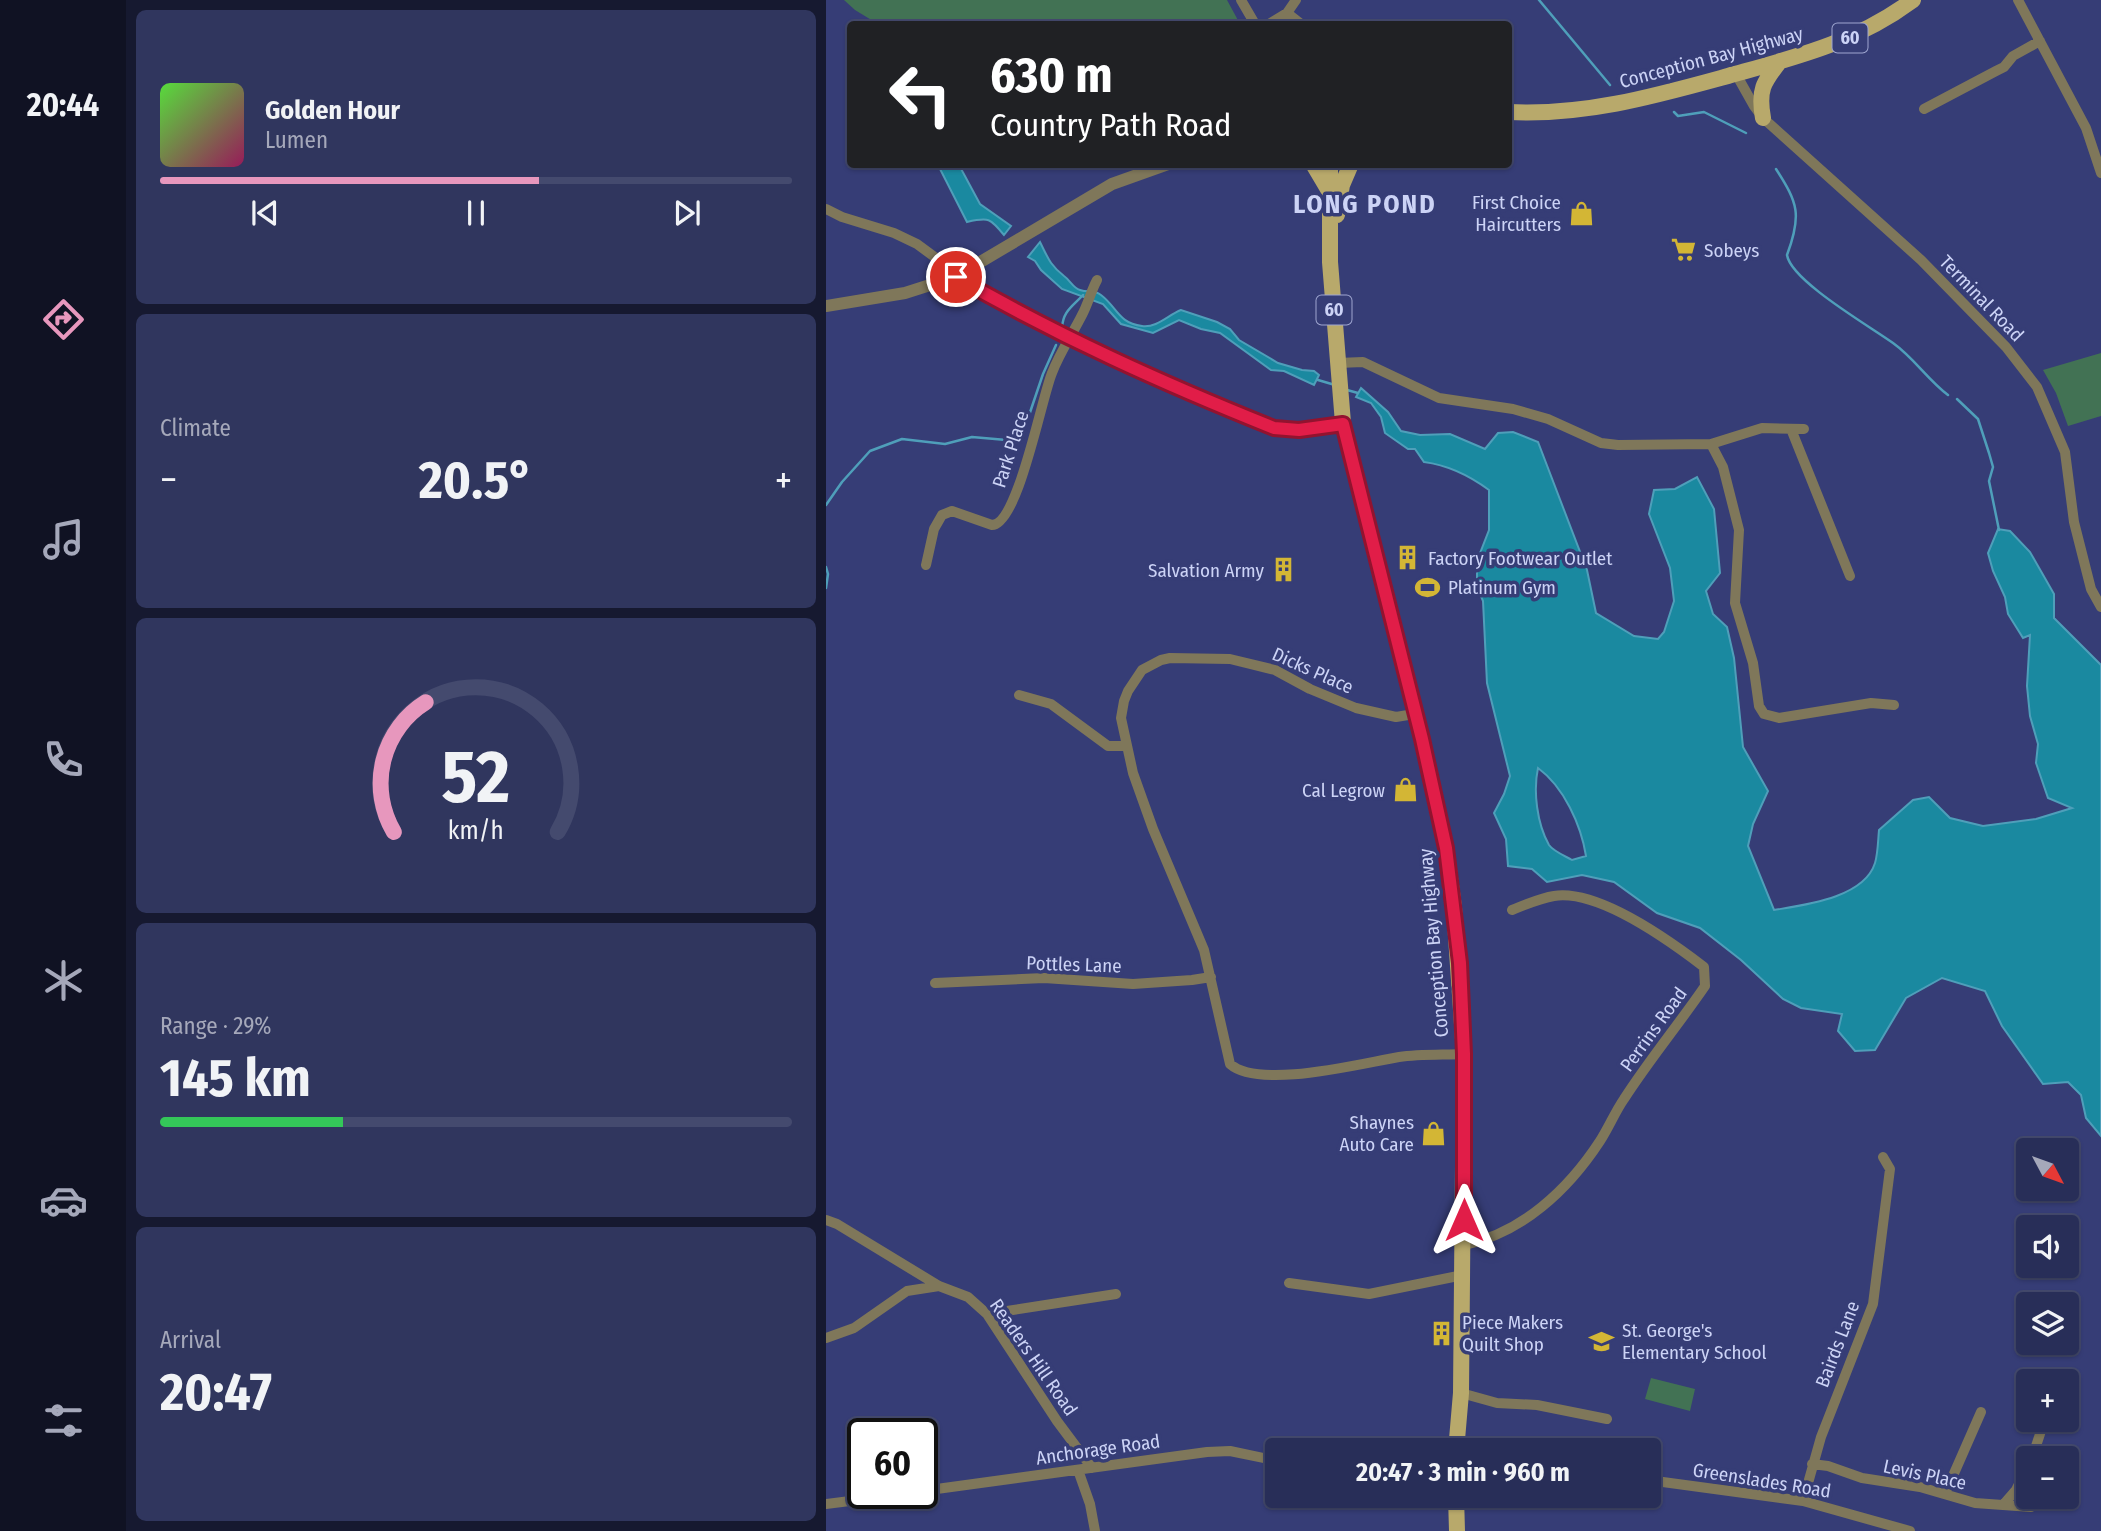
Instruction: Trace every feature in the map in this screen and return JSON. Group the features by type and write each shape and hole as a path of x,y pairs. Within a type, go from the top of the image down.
{"main road":[{"name":"Conception Bay Highway","path":"1512,112 1552,113 1608,106 1736,74 1855,36 1913,0"},
{"path":"1763,118 1761,91 1780,61"},
{"path":"1305,168 1325,186"},
{"name":"Conception Bay Highway","path":"1315,168 1325,186"},
{"name":"Conception Bay Highway","path":"1329,168 1325,186 1343,424 1422,739 1446,848 1460,963 1464,1054 1464,1245 1458,1438"},
{"path":"1331,251 1342,185 1349,168"},
{"path":"1457,1508 1457,1531"}],"street":[{"path":"1241,0 1253,21"},
{"path":"1274,21 1287,13 1296,0"},
{"path":"2018,0 2086,128 2101,173"},
{"path":"1287,13 1297,21"},
{"path":"1924,109 2004,67 2013,56 2040,41"},
{"name":"Terminal Road","path":"1736,74 1763,118 1921,260 2006,347 2037,387 2065,452 2074,522 2091,589 2101,607"},
{"path":"826,306 905,293 956,277 1112,184 1157,168"},
{"path":"826,209 917,244 956,277 1068,338 1146,375 1274,428 1299,430 1343,424"},
{"name":"Park Place","path":"926,565 934,529 942,515 952,511 992,525 1003,521 1031,450 1051,374 1095,283"},
{"path":"1338,365 1363,362 1439,398 1513,409 1548,419 1601,443 1711,444 1762,428 1804,429"},
{"path":"1791,429 1850,576"},
{"path":"1711,444 1723,467 1739,530 1735,603 1753,663 1759,706 1764,714 1779,718 1871,703 1894,705"},
{"name":"Dicks Place","path":"1414,714 1396,717 1356,708 1310,689 1275,670 1251,663 1230,659 1170,658 1142,670 1128,691 1121,718 1133,773 1153,829 1195,926 1211,976 1230,1064 1238,1071 1254,1074 1297,1074 1402,1056 1464,1054"},
{"path":"1019,695 1051,704 1108,746 1126,746"},
{"name":"Perrins Road","path":"1464,1245 1493,1237 1558,1195 1581,1169 1623,1101 1705,986 1704,967 1674,943 1610,907 1580,897 1555,895 1512,910"},
{"name":"Pottles Lane","path":"935,983 1044,978 1133,984 1211,976"},
{"name":"Bairds Lane","path":"1803,1501 1812,1464 1836,1394 1873,1304 1890,1170 1883,1157"},
{"name":"Readers Hill Road","path":"826,1220 838,1224 940,1286 968,1297 987,1314 1057,1422 1092,1468"},
{"path":"1289,1283 1368,1294 1463,1275"},
{"path":"826,1338 854,1328 907,1291 940,1286"},
{"path":"987,1314 1116,1294"},
{"path":"1461,1393 1497,1403 1537,1405 1607,1419"},
{"path":"1945,1494 1981,1412"},
{"name":"Anchorage Road","path":"938,1489 1218,1451 1265,1458"},
{"name":"Levis Place","path":"1812,1464 1862,1478 1920,1487 1975,1503 2016,1506"},
{"path":"1078,1470 1096,1531"},
{"name":"Greenslades Road","path":"1661,1482 1803,1501 1910,1531"},
{"path":"2003,1505 2016,1490"},
{"path":"826,1504 847,1501"}],"shaded area":[{"path":"844,0 1227,0 1238,21 873,21"},
{"path":"940,168 961,168 980,204 1011,226 1004,235 988,220 967,222"},
{"path":"1040,242 1052,265 1075,288 1101,295 1128,322 1142,326 1153,325 1181,310 1230,329 1239,340 1278,363 1314,371 1319,375 1314,385 1284,371 1271,370 1220,333 1179,320 1153,333 1121,324 1103,304 1062,289 1028,257"},
{"path":"2101,353 2101,416 2068,426 2056,393 2043,370"},
{"path":"1361,388 1388,412 1401,431 1420,435 1450,434 1485,449 1498,433 1513,432 1538,442 1587,570 1596,613 1634,636 1658,639 1664,632 1674,601 1670,568 1649,514 1654,490 1675,489 1697,477 1714,509 1720,573 1706,591 1713,614 1727,627 1734,658 1743,747 1768,791 1753,824 1748,846 1774,910 1832,898 1859,884 1869,875 1875,863 1879,830 1913,800 1929,797 1950,818 1983,826 2036,819 2072,808 2048,798 2036,763 2038,744 2030,716 2027,686 2030,635 2023,638 2008,614 2005,597 1988,553 1998,529 2010,531 2030,552 2054,594 2054,618 2101,665 2101,1136 2086,1118 2081,1095 2068,1082 2043,1084 2002,1026 1985,991 1942,978 1906,998 1875,1050 1855,1051 1838,1031 1842,1014 1801,1008 1783,999 1741,960 1700,928 1657,913 1614,882 1582,875 1547,882 1532,869 1508,866 1506,839 1494,813 1510,776 1487,683 1483,601 1477,587 1477,561 1489,530 1489,490 1458,472 1424,462 1415,449 1408,449 1385,433 1381,417 1371,403 1356,397","holes":["1538,768 1570,808 1586,856 1572,860 1551,847 1545,837 1537,807"]},
{"path":"1651,1378 1695,1389 1690,1411 1645,1399"}],"waterway":[{"path":"1539,0 1610,85"},
{"path":"1674,112 1678,116 1704,112 1746,133"},
{"path":"1776,169 1789,191 1795,210 1795,229 1787,255 1792,266 1833,303 1901,349 1948,395"},
{"path":"1062,328 1066,313 1083,295"},
{"path":"826,505 842,482 870,451 902,439 945,444 972,437 1018,441 1056,345"},
{"path":"1318,380 1335,385"},
{"path":"1347,390 1358,393"},
{"path":"1957,399 1978,419 1989,453 1993,467 1989,481 1999,530"},
{"path":"826,567 826,588"}],"place":[{"name":"First Choice Haircutters","path":"1581,213"},
{"name":"Sobeys","path":"1684,250"},
{"name":"Factory Footwear Outlet","path":"1408,558"},
{"name":"Salvation Army","path":"1284,570"},
{"name":"Platinum Gym","path":"1428,587"},
{"name":"Cal Legrow","path":"1405,790"},
{"name":"Shaynes Auto Care","path":"1434,1133"},
{"name":"Piece Makers Quilt Shop","path":"1442,1333"},
{"name":"St. George's Elementary School","path":"1602,1341"}],"district":[{"name":"LONG POND","path":"1365,204"}],"route":[{"path":"956,277 1016,312 1104,356 1274,428 1299,430 1343,424 1422,739 1446,848 1460,963 1464,1054 1464,1220"}]}
